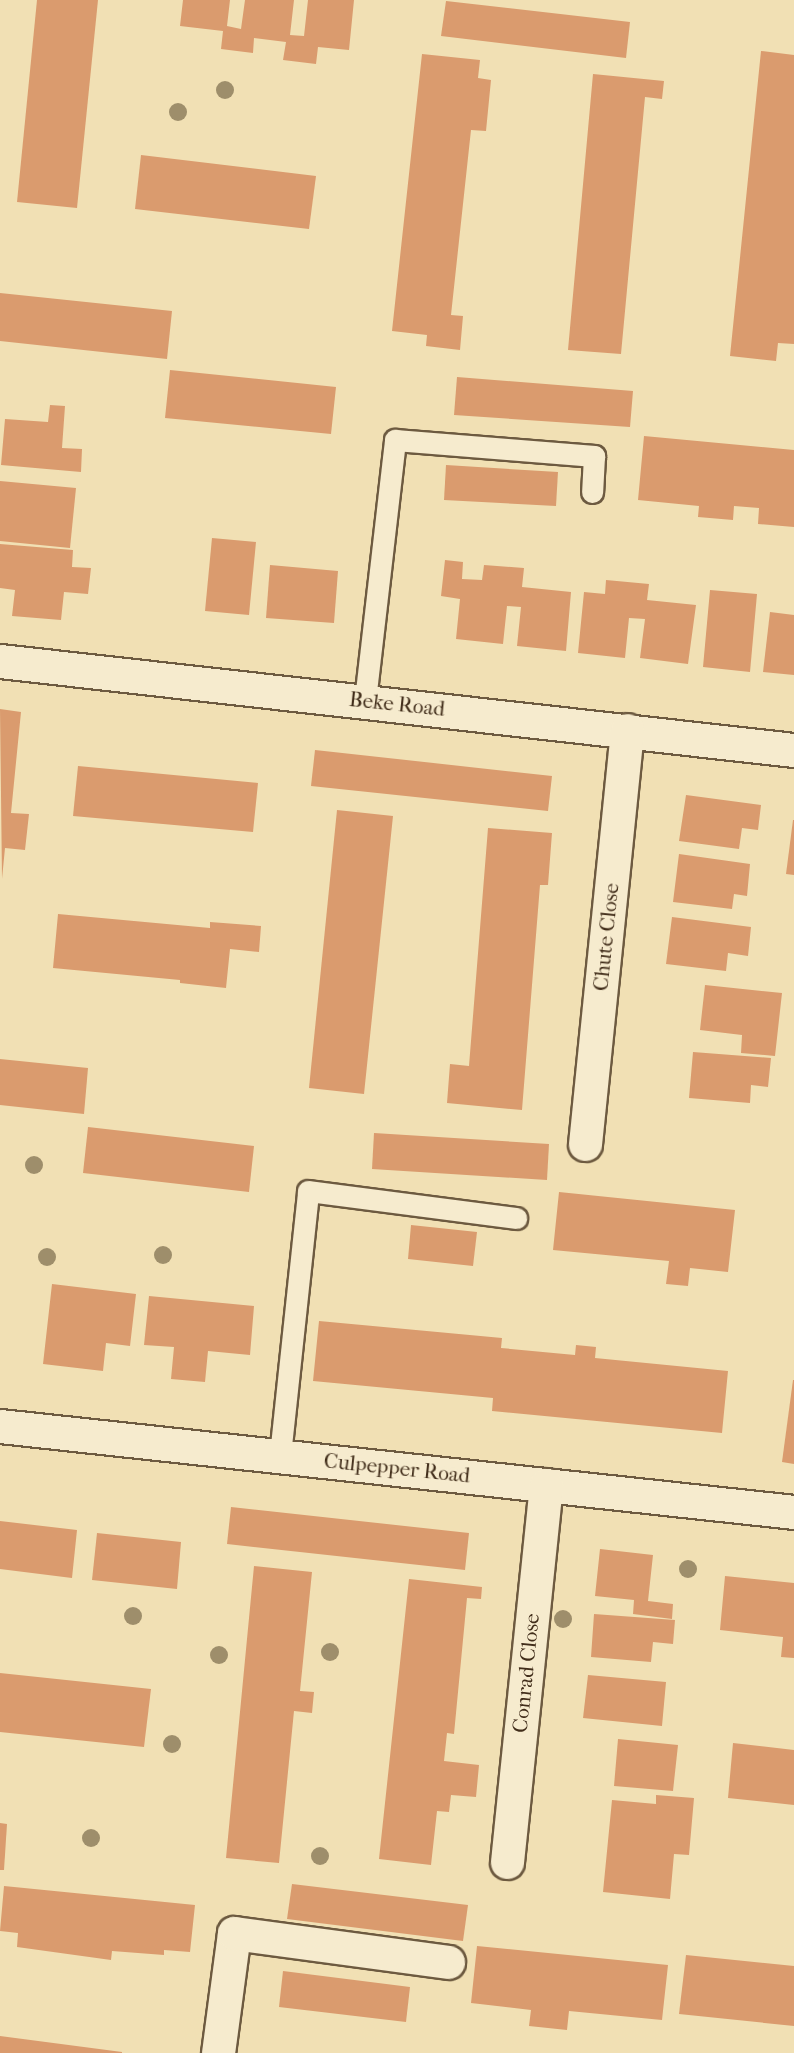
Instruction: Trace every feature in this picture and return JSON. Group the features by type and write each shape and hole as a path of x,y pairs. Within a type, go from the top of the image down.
{"street":[{"name":"Beke Road","path":"0,661 365,700 794,750"},
{"name":"Chute Close","path":"585,1144 627,730"},
{"name":"Culpepper Road","path":"0,1426 794,1512"},
{"name":"Conrad Close","path":"507,1862 546,1485"},
{"path":"218,2053 234,1933 448,1962"}],"lane":[{"path":"365,700 395,440 594,456 592,492"},
{"path":"279,1455 308,1191 516,1218"}],"building":[{"path":"37,0 98,0 77,208 17,202"},
{"path":"183,0 230,0 227,26 241,29 245,0 294,0 290,35 304,36 308,0 354,0 349,50 318,47 316,64 283,60 286,42 254,38 253,53 221,49 223,31 180,26"},
{"path":"446,1 630,22 626,58 441,36"},
{"path":"761,51 794,55 794,344 778,343 776,361 730,356"},
{"path":"422,54 480,60 478,78 491,80 486,131 471,130 451,315 463,316 460,350 426,346 427,335 392,331"},
{"path":"593,74 664,81 662,99 645,97 621,354 568,350"},
{"path":"141,155 316,176 309,229 135,209"},
{"path":"0,293 172,311 167,359 0,341"},
{"path":"170,370 336,387 331,434 165,418"},
{"path":"457,377 633,391 630,427 454,415"},
{"path":"50,405 65,406 62,448 82,449 81,472 1,465 5,419 48,422"},
{"path":"644,436 794,450 794,527 758,524 759,508 734,506 733,520 698,517 699,506 638,500"},
{"path":"446,465 558,472 556,506 444,500"},
{"path":"0,481 76,488 70,548 0,541"},
{"path":"212,538 256,542 249,615 205,611"},
{"path":"0,544 73,550 72,567 91,568 88,594 64,592 61,620 12,616 15,590 0,588"},
{"path":"445,560 463,562 462,579 482,580 484,565 524,568 522,587 571,592 566,651 517,646 521,607 507,606 503,644 456,639 460,599 441,596"},
{"path":"270,565 338,571 334,623 266,618"},
{"path":"606,580 649,584 647,600 696,605 688,664 640,658 645,619 629,618 625,658 578,653 584,592 605,594"},
{"path":"710,590 757,594 750,672 703,667"},
{"path":"770,612 794,615 794,675 763,672"},
{"path":"0,709 21,712 11,813 29,814 25,850 5,848 2,879"},
{"path":"315,750 552,776 548,811 311,786"},
{"path":"78,766 258,783 253,832 73,816"},
{"path":"686,795 761,805 758,830 742,828 739,849 679,841"},
{"path":"337,810 393,816 364,1094 309,1088"},
{"path":"794,820 794,875 786,874"},
{"path":"488,828 552,833 548,885 540,885 522,1110 447,1103 450,1064 469,1066"},
{"path":"679,854 750,864 747,896 734,894 732,909 673,902"},
{"path":"58,914 210,928 210,922 261,926 259,952 230,949 226,988 180,983 180,980 53,968"},
{"path":"672,917 751,927 748,956 728,953 726,971 666,964"},
{"path":"705,985 782,993 775,1056 741,1053 742,1035 700,1030"},
{"path":"693,1052 771,1058 768,1087 751,1085 750,1103 689,1098"},
{"path":"0,1059 88,1068 84,1114 0,1105"},
{"path":"88,1127 254,1146 249,1192 83,1173"},
{"path":"374,1133 549,1144 547,1180 372,1169"},
{"path":"559,1192 735,1210 728,1272 690,1268 688,1286 666,1284 669,1261 553,1250"},
{"path":"411,1225 477,1232 473,1266 408,1259"},
{"path":"52,1284 136,1294 130,1346 106,1343 103,1371 43,1364"},
{"path":"149,1296 254,1306 250,1355 208,1351 205,1382 171,1379 174,1347 144,1345"},
{"path":"319,1321 502,1338 501,1348 575,1355 576,1345 596,1347 595,1358 728,1371 722,1433 492,1411 493,1398 313,1381"},
{"path":"794,1380 794,1464 782,1462"},
{"path":"231,1507 469,1533 465,1570 227,1544"},
{"path":"0,1521 77,1530 72,1578 0,1569"},
{"path":"97,1533 181,1542 177,1589 92,1580"},
{"path":"600,1549 653,1555 648,1601 673,1604 672,1619 633,1614 634,1600 595,1596"},
{"path":"254,1566 312,1572 300,1691 314,1692 312,1713 294,1711 279,1863 226,1858"},
{"path":"725,1576 794,1583 794,1658 781,1657 783,1637 720,1630"},
{"path":"409,1579 482,1587 481,1599 467,1598 454,1734 447,1733 444,1761 479,1765 476,1797 451,1795 449,1812 437,1811 431,1865 379,1859"},
{"path":"594,1614 675,1620 673,1644 653,1642 651,1662 591,1657"},
{"path":"0,1673 151,1689 144,1747 0,1732"},
{"path":"588,1675 666,1682 662,1726 583,1718"},
{"path":"618,1739 678,1745 673,1791 614,1786"},
{"path":"733,1743 794,1750 794,1805 728,1798"},
{"path":"656,1795 694,1798 689,1855 674,1854 670,1899 603,1892 612,1800 656,1804"},
{"path":"0,1823 7,1824 4,1870 0,1870"},
{"path":"292,1884 468,1905 463,1941 287,1919"},
{"path":"4,1886 195,1905 190,1952 164,1950 164,1955 112,1951 111,1960 17,1947 18,1933 0,1931"},
{"path":"477,1946 668,1965 662,2020 569,2011 567,2030 529,2026 531,2010 471,2003"},
{"path":"686,1955 794,1966 794,2026 679,2014"},
{"path":"283,1971 410,1987 406,2022 279,2007"},
{"path":"0,2036 122,2052 122,2053 0,2053"}]}
